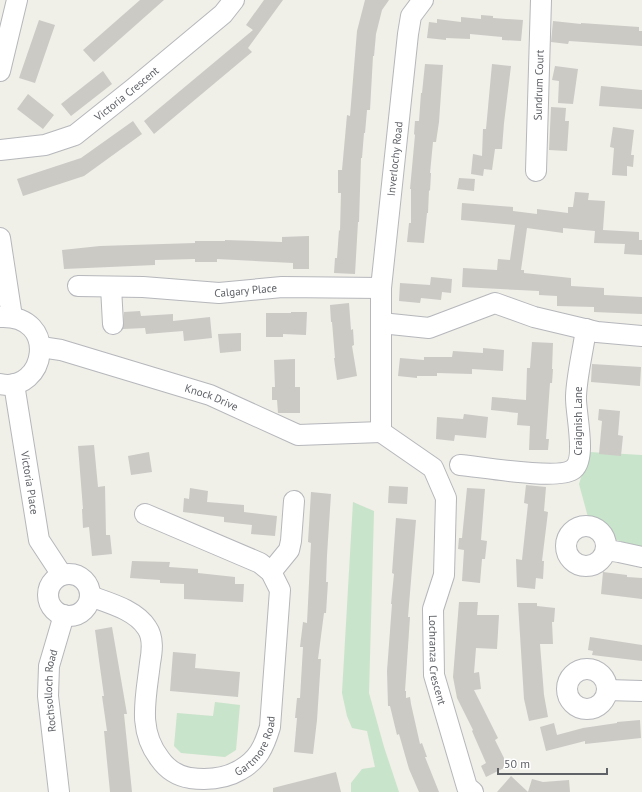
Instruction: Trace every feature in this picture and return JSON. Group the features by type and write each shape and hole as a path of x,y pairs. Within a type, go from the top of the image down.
{"street":[{"path":"1,59 17,0"},
{"name":"Victoria Crescent","path":"0,150 45,145 75,135 223,14 234,0"},
{"name":"Inverlochy Road","path":"381,432 381,288 408,34 411,16 423,0"},
{"name":"Sundrum Court","path":"536,170 541,0"},
{"path":"0,238 6,317 23,320 32,327 38,336 41,347 37,367 31,375 23,381 7,384"},
{"name":"Calgary Place","path":"78,286 143,287 219,293 282,287 381,288"},
{"path":"111,286 114,324"},
{"path":"381,323 429,328 495,303 534,317 596,332 642,336"},
{"name":"Craignish Lane","path":"460,465 541,474 562,474 573,470 578,463 580,445 576,396 586,329"},
{"name":"Knock Drive","path":"41,347 61,350 210,395 298,436 381,432"},
{"name":"Victoria Place","path":"7,384 39,540 62,575"},
{"name":"Lochranza Crescent","path":"381,432 433,468 446,498 444,575 433,609 434,675 467,787 473,792"},
{"path":"271,572 289,550 294,501"},
{"name":"Gartmore Road","path":"90,596 131,612 147,628 151,639 152,650 145,707 145,730 153,751 166,767 183,777 200,779 218,778 238,772 252,762 265,744 270,727 280,590 271,572 260,563 145,514"},
{"path":"606,550 642,557"},
{"path":"62,575 73,575 80,577 87,584 90,596 88,604 83,610 74,615 64,615 57,612 52,607 48,598 50,585 54,580 62,575"},
{"name":"Rochsolloch Road","path":"59,792 48,696 49,666 64,615"},
{"path":"608,690 642,691"}],"green space":[{"path":"589,452 642,455 642,547 616,540 606,527 588,517 579,484"},
{"path":"353,502 374,511 369,693 384,747 399,792 351,792 351,783 362,769 375,767 367,731 352,728 347,716 342,693"},
{"path":"215,702 240,705 236,750 225,757 181,753 174,746 177,713 213,716"}],"building":[{"path":"140,0 164,0 94,62 83,50"},
{"path":"264,0 283,0 248,48 252,52 154,134 144,121 253,30 246,25"},
{"path":"365,0 389,0 382,10 376,34 373,56 370,110 367,110 361,158 359,222 355,274 334,273 335,258 337,258 339,230 340,231 341,193 338,193 338,170 342,170 347,115 350,116 357,31"},
{"path":"481,15 493,16 493,18 523,20 521,41 502,40 502,37 470,34 470,39 446,38 446,40 427,38 429,22 437,23 437,19 461,22 461,17 481,19"},
{"path":"39,20 55,25 35,83 19,78"},
{"path":"553,21 639,27 639,31 642,31 642,46 569,41 568,44 551,42"},
{"path":"425,64 443,65 439,122 436,142 433,142 430,191 429,190 424,243 407,242 409,223 411,223 410,189 415,121 419,121"},
{"path":"492,64 511,66 502,149 495,149 492,170 484,169 483,176 471,174 473,154 482,156 483,129 486,129"},
{"path":"555,66 578,69 573,104 558,103 559,81 552,80"},
{"path":"103,71 112,84 71,116 61,104"},
{"path":"601,86 642,90 642,109 599,106"},
{"path":"28,94 54,115 43,129 17,109"},
{"path":"551,107 566,108 565,121 569,121 567,151 549,150"},
{"path":"133,121 142,134 84,176 23,196 17,179 81,158"},
{"path":"613,127 634,130 631,155 634,155 633,167 627,166 627,176 612,175 614,148 610,147"},
{"path":"459,178 475,179 474,191 457,189"},
{"path":"575,192 589,193 588,200 605,201 603,230 639,232 639,240 642,240 642,255 624,254 625,244 594,243 595,231 563,228 563,233 527,228 521,270 524,270 524,273 571,278 571,286 604,288 604,295 642,297 642,314 594,312 594,307 557,306 557,296 539,295 539,291 462,287 463,268 497,270 498,259 510,260 515,225 461,220 462,203 513,207 513,211 537,214 537,209 568,213 568,207 573,207"},
{"path":"309,236 309,269 293,269 293,263 217,259 217,262 195,262 195,259 155,260 155,265 64,269 62,250 100,246 195,243 195,241 225,240 282,242 282,237"},
{"path":"431,277 452,279 451,293 442,292 441,300 421,298 420,303 399,301 400,283 430,285"},
{"path":"349,303 351,330 353,329 354,345 352,346 357,376 337,380 330,305"},
{"path":"140,311 141,316 173,314 173,321 210,317 212,338 184,341 183,331 146,334 145,328 123,329 124,312"},
{"path":"307,312 306,335 283,334 283,337 266,337 266,313"},
{"path":"241,333 241,351 220,353 218,334"},
{"path":"532,342 553,343 552,383 550,383 546,439 549,439 548,450 529,450 530,426 517,425 518,413 491,410 492,397 526,400 527,368 530,368"},
{"path":"483,348 504,350 503,371 472,369 472,374 437,373 437,376 417,376 417,378 398,376 400,358 424,360 424,357 452,357 453,351 483,353"},
{"path":"295,359 295,387 300,387 300,413 278,413 277,400 272,400 272,387 275,387 274,360"},
{"path":"592,364 641,367 640,386 591,382"},
{"path":"599,409 620,411 618,435 623,436 621,456 599,454 602,421 598,420"},
{"path":"464,414 488,417 486,438 455,435 454,441 436,439 437,417 463,419"},
{"path":"94,445 98,487 105,486 106,535 110,535 112,554 92,556 89,527 83,528 78,446"},
{"path":"149,452 152,472 131,475 128,456"},
{"path":"526,485 546,487 544,511 548,512 542,561 544,561 543,579 536,578 535,589 517,587 516,559 522,560 528,504 524,503"},
{"path":"389,486 408,487 407,504 388,503"},
{"path":"190,488 208,491 207,502 244,505 244,512 277,516 275,536 251,534 252,525 224,522 224,517 183,512 184,498 189,499"},
{"path":"467,488 485,489 481,540 487,541 485,559 482,559 480,583 462,581 464,550 458,549 459,538 462,538"},
{"path":"311,492 331,494 327,555 326,582 328,582 326,613 324,613 318,659 321,659 313,754 294,752 297,718 295,718 297,698 300,698 303,647 300,647 303,622 307,623 311,543 308,542"},
{"path":"396,518 416,520 408,617 410,617 405,691 406,698 410,697 420,744 422,743 427,757 425,757 439,792 419,792 409,769 399,734 397,735 390,706 388,706 387,671 394,574 392,573"},
{"path":"132,561 170,562 169,567 198,569 198,573 235,577 235,584 244,584 243,602 184,599 184,584 160,583 160,580 130,578"},
{"path":"603,572 627,575 627,577 642,578 642,599 601,594"},
{"path":"459,602 478,602 477,615 499,615 497,649 476,648 474,673 479,672 481,689 474,690 498,738 495,740 508,766 486,777 481,766 486,763 472,731 473,730 457,698 453,677"},
{"path":"518,603 537,603 537,606 555,608 554,622 552,622 553,644 540,644 544,695 548,717 529,721 524,699"},
{"path":"112,627 127,714 124,714 132,792 110,792 104,731 107,731 102,696 104,696 95,630"},
{"path":"590,637 642,645 642,661 592,655 593,651 588,650"},
{"path":"173,652 196,654 195,668 240,672 238,697 170,691"},
{"path":"640,720 641,738 585,744 585,741 546,751 540,727 554,723 557,735 583,728 617,722"},
{"path":"336,772 341,792 273,792 273,788"},
{"path":"511,776 528,792 497,792"},
{"path":"532,779 543,782 569,780 570,792 528,792"}]}
